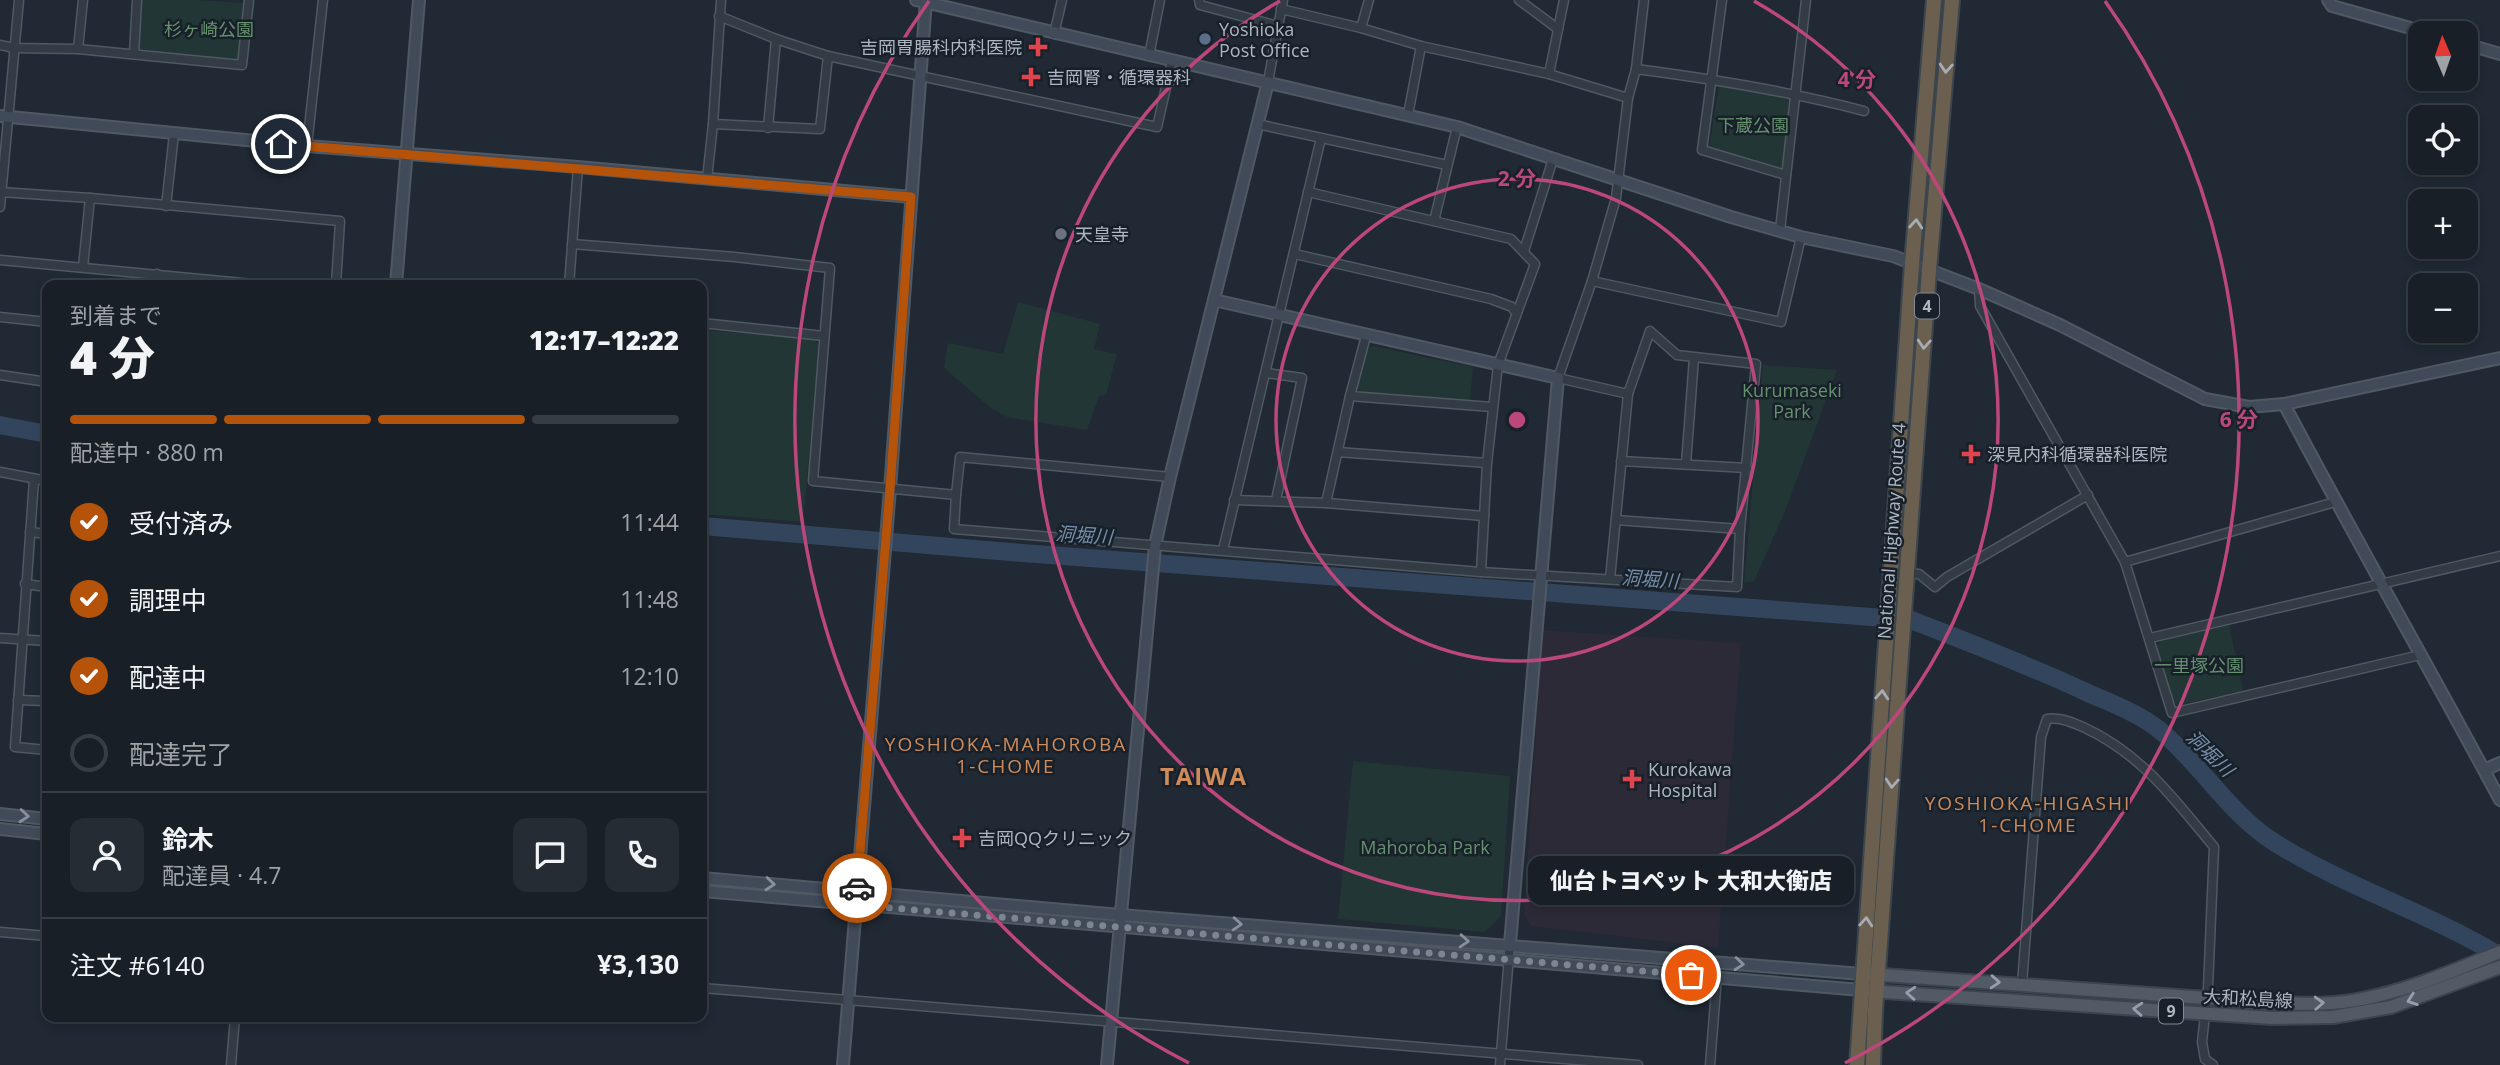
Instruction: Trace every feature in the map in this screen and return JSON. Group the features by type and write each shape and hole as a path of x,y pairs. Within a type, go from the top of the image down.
{"highway":[{"name":"National Highway Route 4","path":"1857,1065 1912,264 1934,0"},
{"name":"National Highway Route 4","path":"1873,1065 1901,642 1952,0"}],"main road":[{"name":"大和松島線","path":"1862,974 2302,1004 2360,1000 2416,985 2500,952"},
{"name":"大和松島線","path":"1861,990 2303,1018 2362,1013 2391,1007 2500,967"}],"street":[{"path":"0,207 5,117 19,0"},
{"path":"78,49 83,0"},
{"path":"134,54 137,0"},
{"path":"0,45 14,48 78,49 242,65 249,0"},
{"path":"307,146 323,0"},
{"path":"396,280 419,0"},
{"path":"707,179 721,0"},
{"path":"1054,34 1062,0"},
{"path":"1149,56 1160,0"},
{"path":"1199,0 1200,5 1278,26"},
{"path":"1362,28 1369,0"},
{"path":"1519,0 1558,29"},
{"path":"1549,74 1564,0"},
{"path":"1500,1065 1558,378 1592,281 1616,198 1628,98 1636,69 1644,0"},
{"path":"1722,0 1702,150 1786,174"},
{"path":"1780,230 1806,0"},
{"path":"2328,0 2332,6 2408,27"},
{"path":"842,1065 890,489 921,75 923,1 1457,127 1731,217 1801,237 1893,256 1979,289 2060,325 2205,399 2249,407 2284,404 2500,358"},
{"path":"1107,1065 1155,552 1170,477 1268,82 1282,4 1421,46 1549,74 1628,98"},
{"path":"719,16 828,56 1157,127 1172,61"},
{"path":"768,128 776,39"},
{"path":"1408,115 1421,46"},
{"path":"2478,48 2500,54"},
{"path":"713,124 820,129 828,56"},
{"path":"1636,69 1711,78 1796,93 1864,111"},
{"path":"5,117 307,146 911,197"},
{"path":"1257,124 1447,165"},
{"path":"1434,221 1457,127"},
{"path":"166,206 174,134"},
{"path":"1223,550 1321,138"},
{"path":"1524,251 1553,159"},
{"path":"569,280 578,167"},
{"path":"1,192 340,221 336,280"},
{"path":"1308,192 1511,239 1535,264 1499,365 1487,463 1481,572"},
{"path":"83,267 90,198"},
{"path":"1592,281 1781,322 1801,237"},
{"path":"572,244 735,257 830,268 813,481 956,495"},
{"path":"1295,254 1490,299 1512,307 1516,313"},
{"path":"0,260 216,280"},
{"path":"156,280 157,274"},
{"path":"1979,289 1980,306 2125,562 2172,713 2420,655"},
{"path":"1214,300 1628,394"},
{"path":"0,317 42,322"},
{"path":"707,324 824,336"},
{"path":"1170,477 960,457 954,529 1155,552 1223,550 1481,572 1737,587 1756,364 1677,355 1650,331 1628,394 1610,579"},
{"path":"1326,503 1366,336"},
{"path":"1686,464 1694,358"},
{"path":"1266,373 1302,378 1276,500"},
{"path":"0,374 42,381"},
{"path":"1350,396 1492,407"},
{"path":"2284,404 2335,502 2382,582 2500,800"},
{"path":"1338,452 1487,463"},
{"path":"1621,461 1747,468"},
{"path":"0,472 42,481"},
{"path":"33,480 15,747 42,750"},
{"path":"1907,573 1919,574 1935,587 1947,577 2088,495"},
{"path":"1234,500 1326,503 1484,516"},
{"path":"2125,562 2335,502"},
{"path":"1616,520 1740,529"},
{"path":"30,532 42,533"},
{"path":"2150,638 2500,556"},
{"path":"25,584 42,586"},
{"path":"0,638 42,641"},
{"path":"18,700 42,701"},
{"path":"2022,984 2043,725 2047,719 2056,718 2094,732 2134,753 2214,847 2202,1052 2205,1059 2213,1065"},
{"path":"2484,770 2500,763"},
{"path":"0,814 42,818"},
{"path":"0,830 42,834"},
{"path":"707,878 1120,915 1862,974"},
{"path":"707,891 1861,990"},
{"path":"0,932 42,936"},
{"path":"1710,1065 1717,978"},
{"path":"707,988 1638,1065"},
{"path":"231,1065 235,1022"}],"shaded area":[{"name":"Kurokawa Hospital","path":"1542,630 1741,643 1718,948 1531,926 1524,915"}],"green space":[{"name":"杉ヶ崎公園","path":"140,0 244,3 238,61 136,51"},
{"name":"下蔵公園","path":"1719,86 1792,96 1782,169 1709,148"},
{"path":"1018,302 1100,324 1094,349 1117,354 1106,395 1099,396 1087,430 1007,417 992,409 944,368 948,343 1003,354"},
{"path":"707,330 814,339 819,345 803,522 707,514"},
{"path":"1372,346 1473,367 1470,401 1362,394 1357,388 1366,350"},
{"name":"Kurumaseki Park","path":"1763,365 1837,370 1784,514 1754,581 1744,583"},
{"name":"一里塚公園","path":"2229,625 2243,691 2177,705 2173,700 2157,646 2162,639"},
{"name":"Mahoroba Park","path":"1353,761 1510,776 1501,916 1485,932 1338,919"}],"waterway":[{"name":"洞堀川","path":"0,425 42,433"},
{"name":"洞堀川","path":"707,526 1911,620 2022,664 2137,715 2163,733 2245,820 2277,844 2304,860 2500,956"}],"way so far":[{"path":"857,888 856,905 1691,975"}],"place":[{"name":"Yoshioka Post Office","path":"1205,39"},
{"name":"吉岡胃腸科内科医院","path":"1038,47"},
{"name":"吉岡腎・循環器科","path":"1031,77"},
{"name":"天皇寺","path":"1061,234"},
{"name":"深見内科循環器科医院","path":"1971,454"},
{"name":"Kurokawa Hospital","path":"1632,779"},
{"name":"吉岡QQクリニック","path":"962,838"},
{"name":"仙台トヨペット 大和大衡店","path":"1691,975"}],"district":[{"name":"YOSHIOKA-MAHOROBA 1-CHOME","path":"1006,755"},
{"name":"TAIWA","path":"1204,775"},
{"name":"YOSHIOKA-HIGASHI 1-CHOME","path":"2028,814"}],"route":[{"path":"281,144 911,197 857,888"}]}
